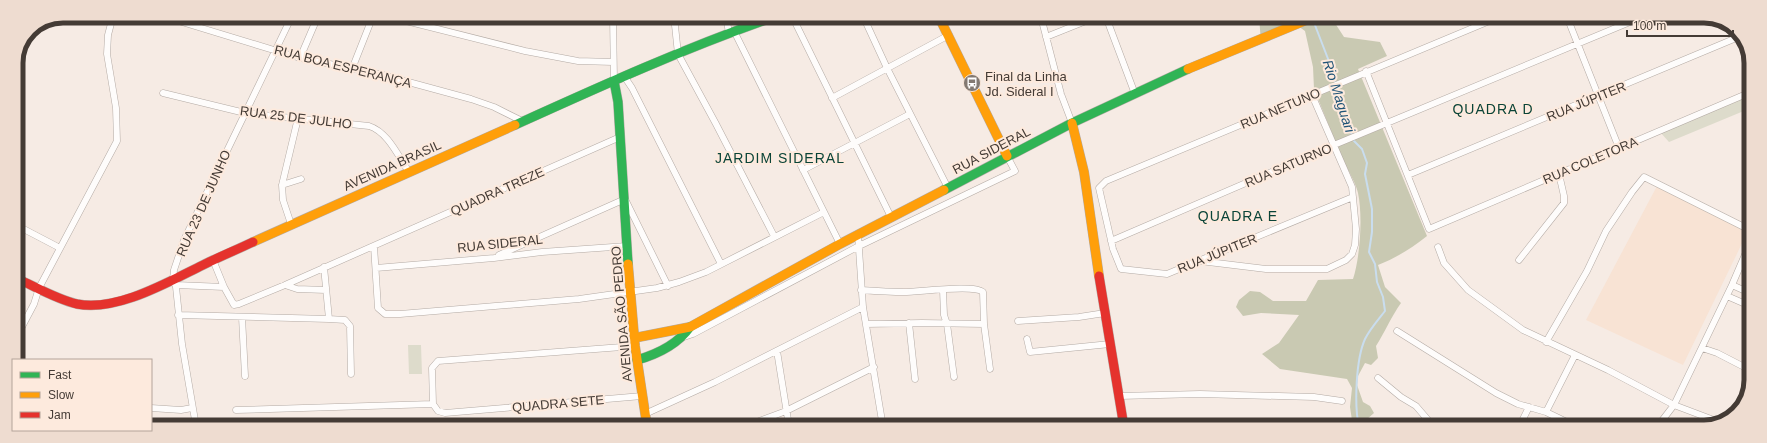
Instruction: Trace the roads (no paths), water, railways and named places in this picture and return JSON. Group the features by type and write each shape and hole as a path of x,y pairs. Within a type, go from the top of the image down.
{"main road":[{"name":"AVENIDA BRASIL","path":"23,281 73,303 88,306 122,300 174,282 213,260 522,121 624,76 757,23"},
{"path":"943,23 1007,156"},
{"name":"RUA SIDERAL","path":"635,342 690,327 840,244 1072,123 1175,74 1298,23"},
{"name":"AVENIDA SÃO PEDRO","path":"614,81 618,102 635,342 646,420"},
{"path":"1072,123 1084,172 1098,275 1123,420"},
{"name":"RUA SIDERAL","path":"637,360 661,351 684,336 690,327"}],"street":[{"path":"23,325 34,304 39,288 117,141 116,108 107,54 108,35 111,23"},
{"name":"RUA BOA ESPERANÇA","path":"185,23 300,58 380,74 471,99 494,107 522,121"},
{"name":"RUA 23 DE JUNHO","path":"195,420 174,282 176,264 184,240 245,112 277,51 289,23"},
{"path":"300,58 315,23"},
{"path":"352,69 370,23"},
{"path":"414,23 525,51 578,61 613,62"},
{"path":"613,23 614,81"},
{"path":"675,23 678,54 710,111 774,236"},
{"path":"729,23 840,244"},
{"path":"795,23 891,217"},
{"path":"866,23 887,68 948,188"},
{"path":"1042,23 1061,94 1072,123"},
{"path":"1046,37 1081,23"},
{"path":"1108,23 1135,94"},
{"name":"RUA NETUNO","path":"1111,241 1099,188 1106,181 1342,81 1484,23"},
{"path":"1569,23 1619,148"},
{"name":"RUA SATURNO","path":"1111,241 1334,145 1628,23"},
{"path":"832,98 949,35"},
{"name":"RUA JÚPITER","path":"1408,175 1735,38"},
{"path":"1366,71 1408,175"},
{"path":"624,76 632,88 721,264"},
{"path":"174,96 175,88"},
{"name":"RUA 25 DE JULHO","path":"163,94 245,112 374,127 387,140 409,172"},
{"path":"1199,261 1266,269 1327,269 1346,260 1353,251 1356,229 1350,182 1312,95"},
{"name":"RUA COLETORA","path":"1408,175 1429,228 1744,95"},
{"path":"803,170 910,114"},
{"path":"291,224 283,200 282,185 298,118"},
{"name":"QUADRA TREZE","path":"234,305 285,286 324,267 620,137"},
{"path":"684,336 693,334 859,246 1014,171 1007,156"},
{"path":"1519,260 1564,203 1559,174"},
{"path":"1546,342 1587,271 1606,232 1632,192 1644,177 1744,227"},
{"path":"282,185 301,179"},
{"name":"RUA JÚPITER","path":"1111,241 1112,249 1122,269 1167,274 1353,197"},
{"path":"494,258 624,199"},
{"name":"AVENIDA SÃO PEDRO","path":"624,199 668,286"},
{"path":"374,246 380,310 388,314 420,312 580,299 631,293 668,286 692,278 824,212"},
{"path":"23,229 60,248"},
{"path":"858,235 863,307 882,420"},
{"name":"RUA SIDERAL","path":"376,268 494,258 542,252 627,246"},
{"path":"1438,248 1444,263 1468,290 1523,330 1674,405 1711,419"},
{"path":"1662,420 1674,405 1702,348 1708,331 1727,296 1744,257"},
{"path":"213,260 224,287 234,305 235,317"},
{"path":"324,267 329,319"},
{"path":"174,282 224,287"},
{"path":"1732,285 1744,290"},
{"path":"285,286 297,289 326,290"},
{"path":"861,290 905,292 966,288 981,290 983,292 984,324 990,369"},
{"path":"943,290 944,315 947,324 954,377"},
{"path":"1727,296 1744,303"},
{"path":"645,414 777,351 863,307"},
{"path":"1018,321 1079,317 1105,313"},
{"path":"178,315 345,320 350,326 351,374"},
{"path":"242,317 244,376"},
{"path":"909,323 915,380"},
{"path":"866,324 984,324"},
{"path":"1397,331 1496,393 1518,404 1546,412 1563,420"},
{"path":"1027,338 1030,352 1110,344"},
{"path":"236,410 432,404 432,368 438,361 635,342"},
{"path":"1702,348 1717,353 1744,367"},
{"path":"777,351 788,420"},
{"path":"1546,412 1575,355"},
{"path":"762,420 786,411 874,367"},
{"path":"1378,378 1401,397 1416,406 1428,420"},
{"path":"1119,396 1200,394 1314,397 1342,401"},
{"name":"QUADRA SETE","path":"432,404 438,411 445,413 642,396"},
{"path":"1522,420 1529,407"},
{"path":"152,408 181,410 192,408"}],"waterway":[{"name":"Rio Maguari","path":"1314,23 1330,64 1337,88 1341,94 1344,111 1354,141 1362,149 1367,163 1365,174 1372,209 1372,232 1369,252 1375,264 1377,282 1383,297 1385,311 1365,339 1362,348 1356,395 1357,420"}],"place":[{"name":"Final da Linha Jd. Sideral I","path":"972,83"}],"district":[{"name":"QUADRA D","path":"1493,109"},
{"name":"JARDIM SIDERAL","path":"780,158"},
{"name":"QUADRA E","path":"1238,216"}]}
